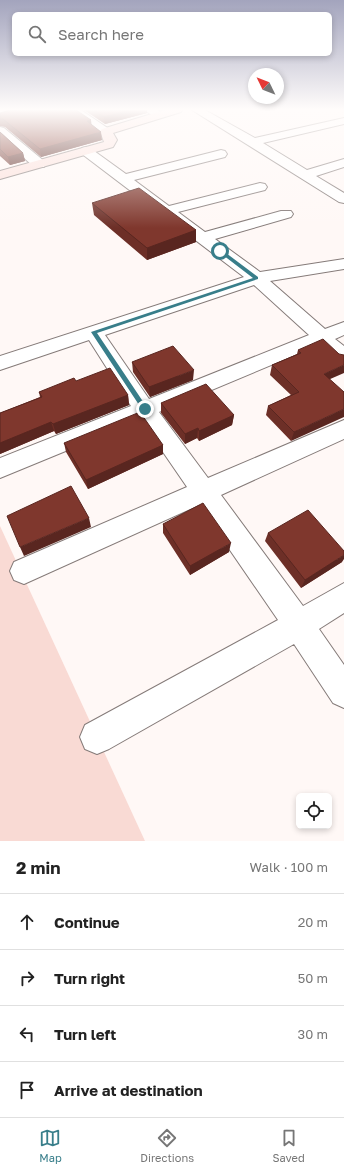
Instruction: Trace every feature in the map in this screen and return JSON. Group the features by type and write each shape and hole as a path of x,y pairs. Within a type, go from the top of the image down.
{"street":[{"path":"22,149 39,164"},
{"path":"0,175 92,149"},
{"path":"264,149 344,198"},
{"path":"86,151 257,278 344,357"},
{"path":"124,179 221,154"},
{"path":"306,175 344,163"},
{"path":"167,211 260,187"},
{"path":"203,238 286,214"},
{"path":"0,362 257,278 344,264"},
{"path":"0,468 344,328"},
{"path":"94,332 145,409 299,625 344,692"},
{"path":"24,570 344,429"},
{"path":"97,737 299,625 344,597"}],"shaded area":[{"path":"0,526 145,841 0,841"}],"building":[{"path":"0,149 19,149 23,153 8,157"},
{"path":"139,188 196,230 147,248 92,203"},
{"path":"323,339 339,354 344,355 344,365 324,374 344,392 344,409 294,432 268,406 299,392 272,365 301,353 298,350"},
{"path":"173,346 194,370 149,387 132,362"},
{"path":"110,368 128,395 53,424 51,422 0,443 0,413 42,397 39,392 74,378 76,381"},
{"path":"206,384 234,415 199,431 198,428 185,434 161,403"},
{"path":"140,412 163,445 86,480 64,443"},
{"path":"71,486 89,518 20,547 7,516"},
{"path":"203,503 231,543 190,566 163,524"},
{"path":"308,510 344,551 344,555 305,580 268,533"}],"route":[{"path":"145,409 94,332 257,278 220,251"}]}
